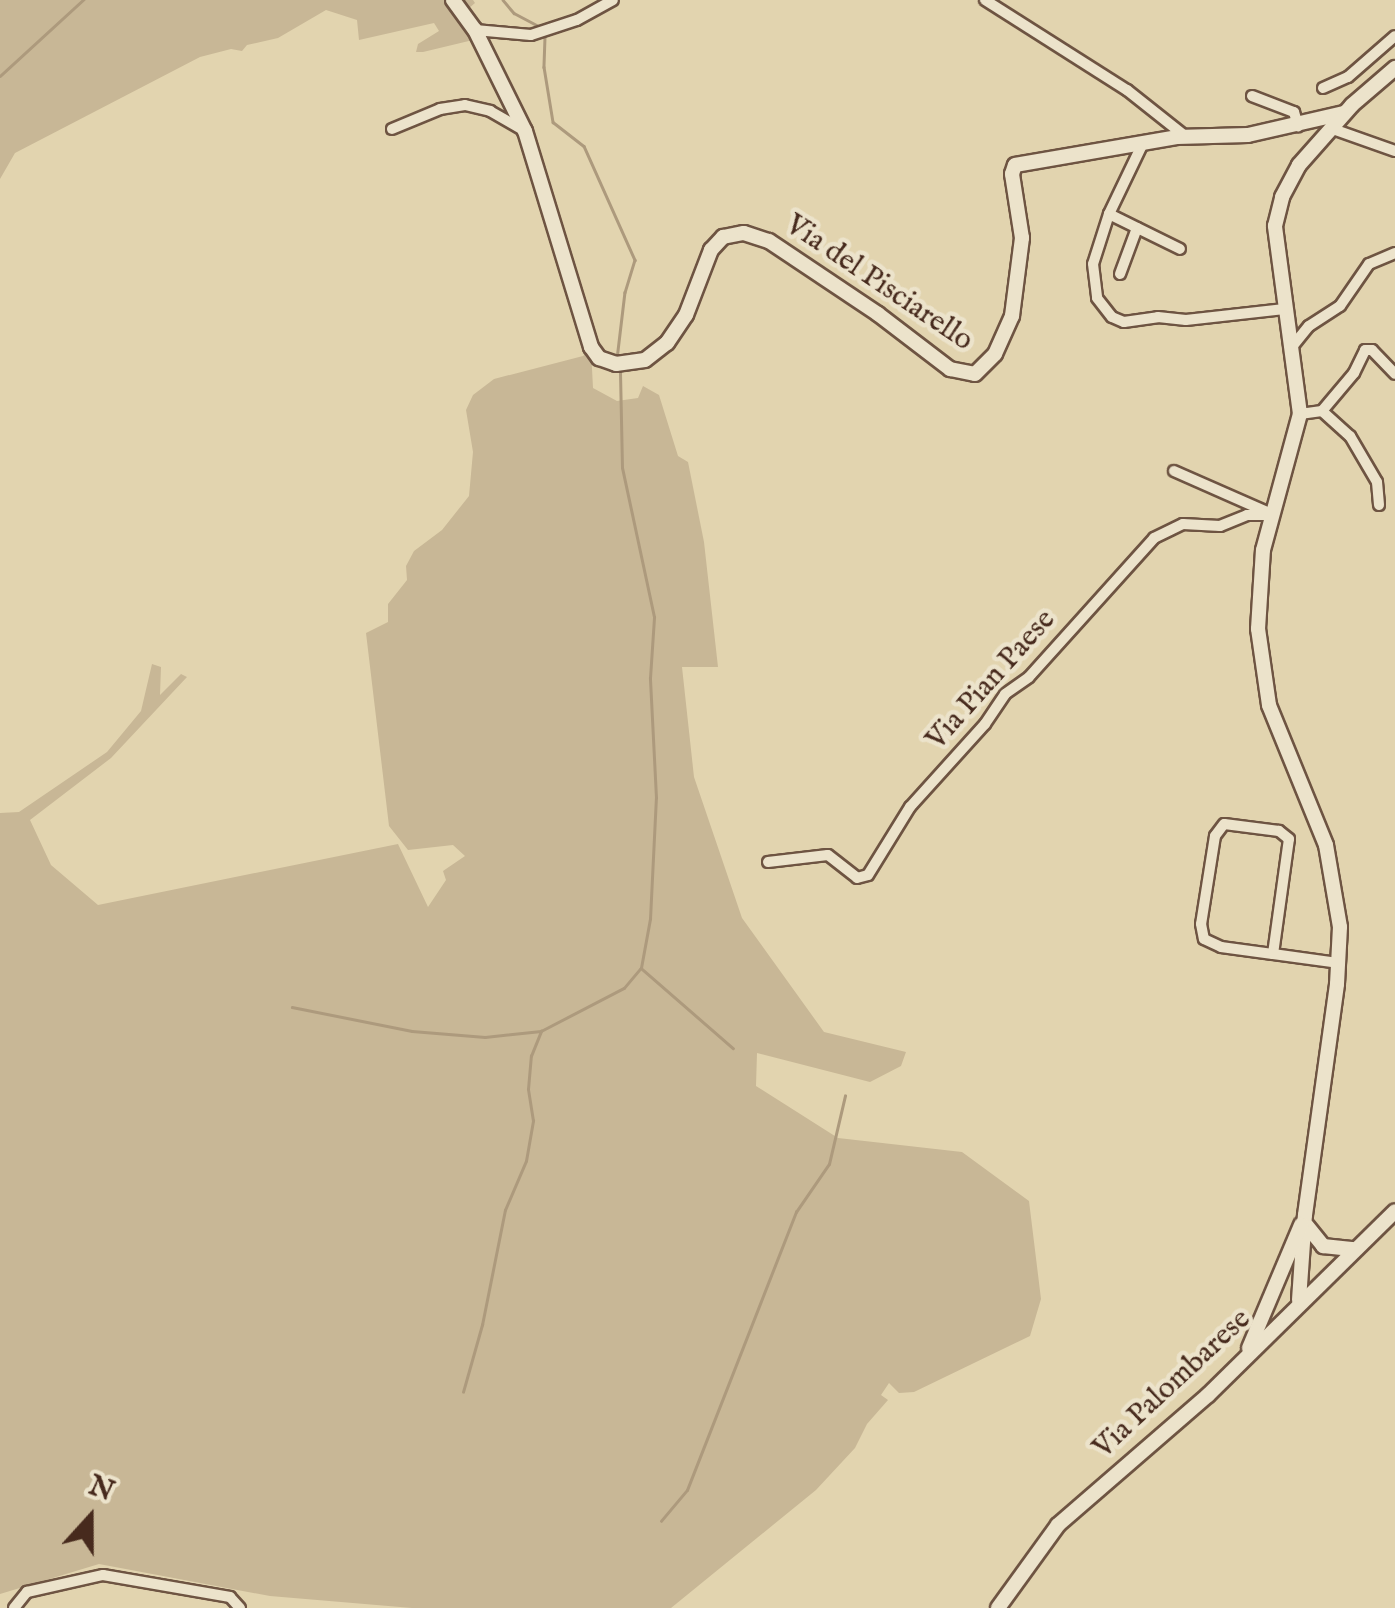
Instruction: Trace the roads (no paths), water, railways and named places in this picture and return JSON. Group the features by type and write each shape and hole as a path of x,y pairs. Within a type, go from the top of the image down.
{"street":[{"name":"Via del Pisciarello","path":"453,0 475,30 525,131 589,343 599,358 620,364 648,358 670,339 686,315 710,250 723,237 744,232 768,242 878,314 950,369 974,374 996,354 1012,316 1022,232 1014,167 1185,136 1236,137 1344,113"},
{"path":"475,30 531,36 581,18 613,0"},
{"path":"985,0 1127,90 1185,136"},
{"path":"1323,88 1348,77 1395,36"},
{"path":"1299,1300 1304,1215 1339,963 1338,906 1328,853 1272,717 1262,666 1258,593 1272,515 1300,414 1275,240 1278,210 1296,169 1344,113 1395,68"},
{"path":"1252,96 1294,112 1298,126"},
{"path":"392,129 440,110 465,105 490,110 525,131"},
{"path":"1330,128 1395,151"},
{"path":"1143,143 1109,214 1092,274 1098,300 1115,319 1191,320 1284,309"},
{"path":"1109,214 1180,249"},
{"path":"1120,274 1137,228"},
{"path":"1290,348 1302,332 1340,306 1368,264 1395,253"},
{"path":"1300,414 1322,411 1352,376 1365,350 1374,351 1395,374"},
{"path":"1322,411 1356,444 1377,482 1379,505"},
{"path":"1174,471 1272,515"},
{"name":"Via Pian Paese","path":"768,862 828,855 857,878 866,877 916,801 988,720 1004,694 1029,676 1156,536 1182,524 1220,526 1247,515 1272,515"},
{"path":"1273,954 1289,840 1276,831 1224,824 1214,836 1202,935 1215,945 1273,954 1339,963"},
{"name":"Via Palombarese","path":"998,1608 1053,1530 1243,1360 1299,1300 1395,1210"},
{"path":"1243,1360 1304,1215"},
{"path":"1304,1215 1319,1244 1354,1249"},
{"path":"1294,1243 1292,1276 1299,1300"},
{"path":"14,1608 24,1593 97,1575 230,1597 240,1608"}],"waterway":[{"path":"0,76 83,0"},
{"path":"503,0 514,13 540,27"},
{"path":"545,37 544,67 553,122 584,146 635,260 625,292 617,359"},
{"path":"292,1007 412,1031 485,1037 541,1031 624,988 641,968 650,919 656,798 650,678 654,617 622,468 620,372"},
{"path":"641,968 733,1048"},
{"path":"463,1392 482,1325 505,1210 526,1161 533,1121 528,1089 531,1056 541,1031"},
{"path":"661,1521 687,1490 796,1212 829,1164 845,1096"}]}
